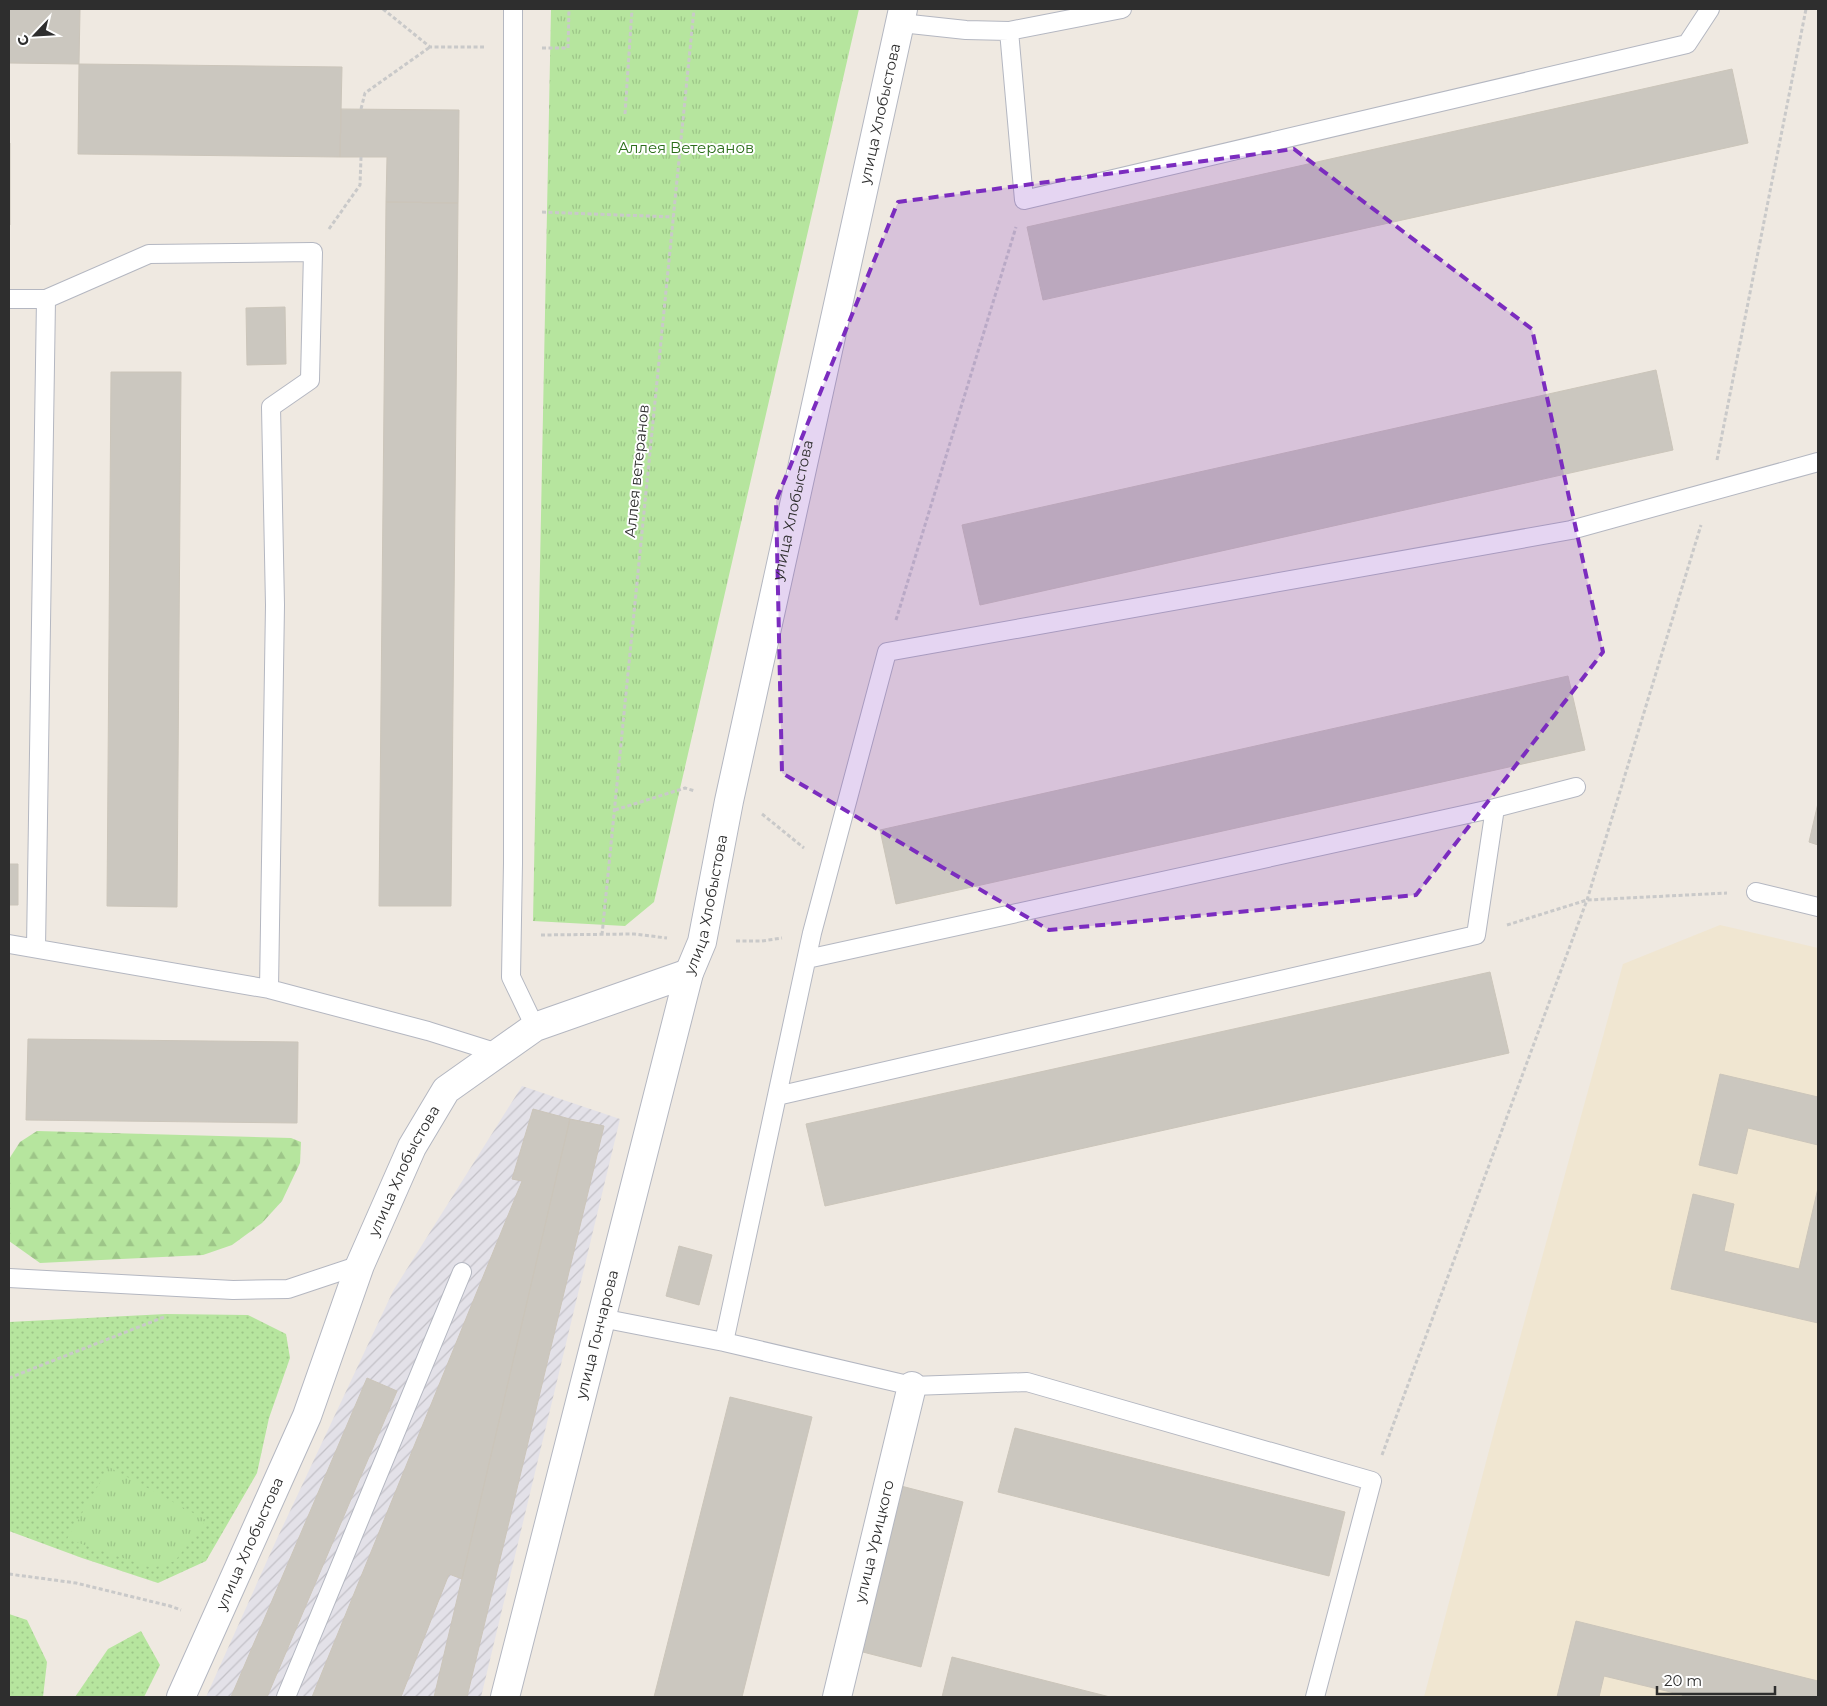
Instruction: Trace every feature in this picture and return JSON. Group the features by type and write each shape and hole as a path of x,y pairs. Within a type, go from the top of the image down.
{"street":[{"name":"улица Хлобыстова","path":"181,1697 307,1416 360,1265 412,1147 446,1090 535,1027 689,973 702,942 729,802 902,16"},
{"name":"улица Гончарова","path":"505,1697 689,973"},
{"name":"улица Урицкого","path":"836,1697 912,1386"}],"lane":[{"path":"513,9 511,977 535,1027"},
{"path":"902,16 966,30 1009,31 1122,9"},
{"path":"1009,31 1024,200 1687,44 1710,9"},
{"path":"9,299 46,299 149,254 313,252 310,380 271,407 275,605 269,989"},
{"path":"36,948 46,299"},
{"path":"724,1342 807,959 886,652 1571,530 1818,462"},
{"path":"807,959 1495,808 1576,787"},
{"path":"778,1096 1476,935 1495,808"},
{"path":"1756,892 1818,907"},
{"path":"9,944 269,989 428,1031 498,1053"},
{"path":"9,1278 233,1290 288,1289 360,1265"},
{"path":"286,1697 462,1272"},
{"path":"601,1318 724,1342 912,1386 1027,1382 1372,1481 1315,1697"}],"path":[{"path":"537,48 568,48 569,9"},
{"path":"625,114 632,9"},
{"name":"Аллея ветеранов","path":"511,935 602,935 694,9"},
{"path":"1372,1481 1587,900 1710,493 1806,9"},
{"path":"362,109 365,93 430,47"},
{"path":"313,252 360,185 361,157"},
{"path":"886,652 1024,200"},
{"path":"615,810 685,788"},
{"path":"757,810 830,869"},
{"path":"1476,935 1587,900 1756,892"},
{"path":"9,1378 170,1314"},
{"path":"9,1574 76,1583 170,1606 214,1623"}],"highlighted area":[{"path":"1294,149 1532,329 1603,652 1416,895 1049,930 782,773 776,501 898,202"}],"shaded area":[{"path":"1720,925 1818,948 1818,1697 1424,1697 1495,1428 1623,964"},
{"path":"522,1086 620,1119 481,1697 206,1697 275,1543 393,1291"}],"green space":[{"name":"Аллея Ветеранов","path":"551,9 859,9 654,902 625,926 533,921"},
{"path":"37,1131 291,1138 301,1142 300,1163 282,1201 262,1223 232,1245 203,1255 40,1263 9,1241 9,1159 20,1142"},
{"path":"166,1314 248,1315 286,1334 290,1358 269,1418 257,1473 206,1561 158,1583 9,1531 9,1322"},
{"path":"109,1467 206,1520 175,1561 152,1568 67,1539"},
{"path":"9,1614 27,1620 47,1662 43,1697 9,1697"},
{"path":"141,1631 160,1665 144,1697 75,1697 108,1649"}],"building":[{"path":"9,9 80,9 79,64 9,63"},
{"path":"79,64 342,67 340,157 78,154"},
{"path":"1732,69 1748,143 1043,300 1027,227"},
{"path":"341,109 459,110 458,203 386,202 387,157 340,157"},
{"path":"10,143 10,225 9,225"},
{"path":"386,202 458,203 451,906 379,906"},
{"path":"285,307 286,364 247,365 246,308"},
{"path":"1656,370 1673,450 980,605 962,525"},
{"path":"111,372 181,372 177,907 107,906"},
{"path":"1568,676 1585,750 896,904 880,830"},
{"path":"1818,803 1818,845 1809,842"},
{"path":"9,864 18,864 18,905 9,905"},
{"path":"1490,972 1509,1053 825,1206 806,1124"},
{"path":"28,1039 298,1042 297,1123 26,1120"},
{"path":"1720,1074 1818,1097 1818,1145 1748,1128 1737,1174 1699,1165"},
{"path":"533,1109 570,1119 462,1579 449,1574 401,1697 312,1697 522,1181 512,1179"},
{"path":"570,1119 604,1126 467,1697 434,1697"},
{"path":"1818,1188 1818,1323 1671,1289 1693,1194 1734,1204 1724,1251 1799,1269"},
{"path":"679,1246 712,1255 699,1305 666,1296"},
{"path":"367,1378 397,1391 267,1697 231,1697"},
{"path":"730,1397 812,1417 742,1697 654,1697"},
{"path":"1015,1428 1345,1512 1329,1576 998,1492"},
{"path":"901,1486 963,1502 921,1667 859,1651"},
{"path":"1576,1621 1818,1681 1818,1697 1682,1697 1683,1695 1604,1676 1599,1697 1557,1697"},
{"path":"952,1657 1110,1697 942,1697"}]}
